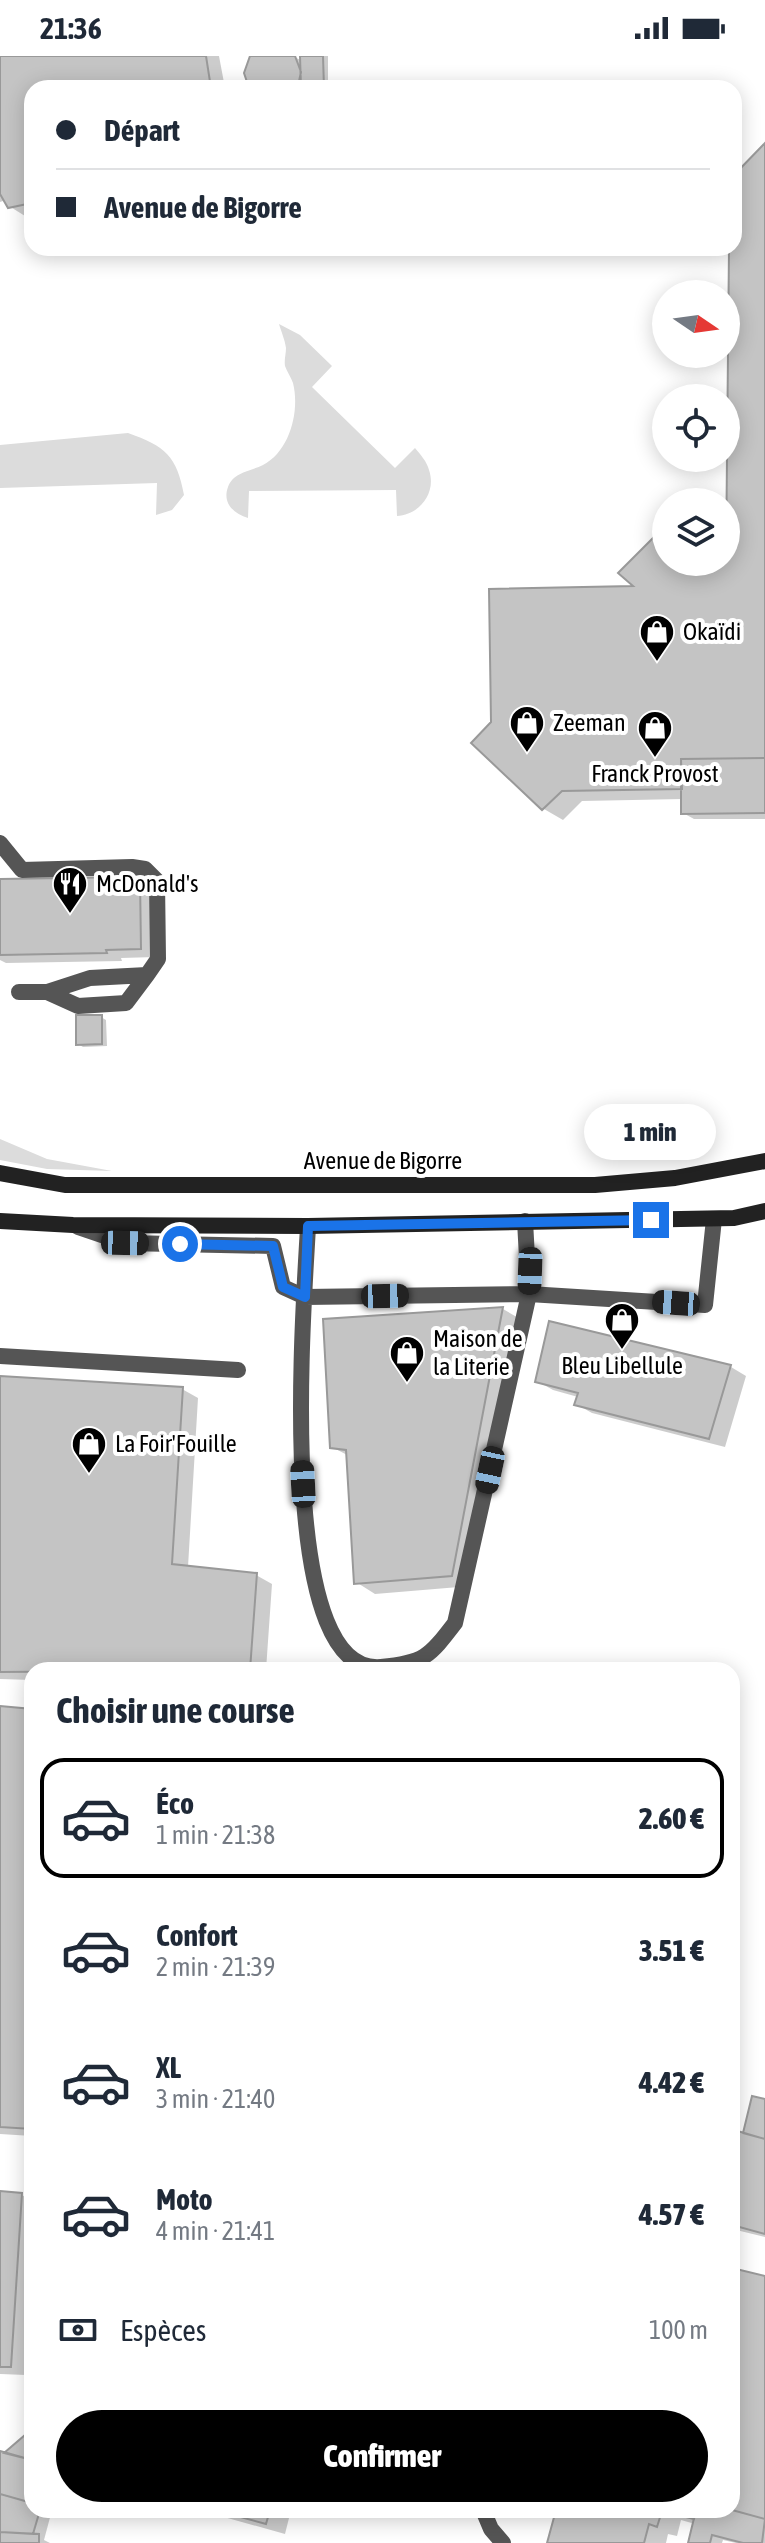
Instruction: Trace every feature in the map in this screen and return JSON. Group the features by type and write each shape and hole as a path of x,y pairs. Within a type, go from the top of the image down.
{"main road":[{"name":"Avenue de Bigorre","path":"0,1173 65,1185 595,1185 675,1178 765,1161"},
{"path":"0,1221 73,1225 308,1226 714,1219 765,1211"}],"lane":[{"path":"0,843 22,870 145,869 157,881 158,959 126,1003 78,1006 47,992"},
{"path":"19,992 47,992 90,978 147,975"},
{"path":"73,1225 125,1243 273,1246 283,1287 305,1297 529,1294 705,1305 714,1219"},
{"path":"412,1662 431,1654 455,1623 529,1294 525,1221"},
{"path":"308,1226 300,1423 307,1545 325,1620 341,1648 357,1662"},
{"path":"0,1356 238,1370"},
{"path":"486,2518 503,2543"}],"shaded area":[{"path":"279,324 300,335 332,366 312,387 395,468 415,448 422,456 431,479 428,494 419,507 397,516 396,490 249,491 248,518 230,507 227,493 230,482 272,459 286,440 294,418 295,394 285,366 286,348"},
{"path":"128,433 160,448 173,462 184,495 172,510 156,515 157,483 0,488 0,445"},
{"path":"0,1139 47,1159 112,1171 47,1169 0,1160"}],"building":[{"path":"0,56 206,56 210,80 24,80 24,205 8,208 0,194"},
{"path":"250,56 295,56 301,72 299,80 246,80 244,73"},
{"path":"300,56 323,56 324,80 301,80"},
{"path":"765,143 765,758 681,759 682,789 562,791 542,810 471,743 491,722 489,589 633,586 618,573 652,539 652,576 740,576 740,488 727,488 727,472 740,472 740,384 728,384 728,368 740,368 740,280 729,280 729,256 742,256 742,167"},
{"path":"765,758 765,813 681,814 681,759"},
{"name":"McDonald's","path":"106,877 106,882 140,879 141,949 106,950 107,953 0,955 0,879 64,878 64,881 81,881 81,878"},
{"path":"76,1015 102,1015 102,1044 76,1045"},
{"name":"Maison de la Literie","path":"503,1307 452,1576 354,1584 346,1450 330,1448 323,1319"},
{"path":"549,1321 731,1365 709,1439 574,1405 578,1393 535,1382"},
{"name":"La Foir'Fouille","path":"0,1376 183,1387 172,1564 257,1573 251,1662 24,1662 24,1672 0,1672"},
{"path":"0,1706 24,1708 24,2128 0,2127"},
{"path":"752,2096 765,2099 765,2139 743,2133"},
{"path":"740,2132 765,2139 765,2234 740,2227"},
{"path":"0,2191 22,2193 11,2367 0,2367"},
{"path":"740,2270 765,2276 765,2519 740,2512"},
{"path":"24,2436 24,2458 4,2453"},
{"path":"0,2451 24,2458 24,2501 0,2494"},
{"path":"0,2494 24,2501 24,2518 38,2518 33,2534 0,2532"},
{"path":"740,2512 765,2519 762,2543 743,2543 712,2535 710,2543 688,2543 694,2518 740,2518"},
{"path":"244,2518 268,2518 266,2524"},
{"path":"554,2518 660,2518 657,2527 649,2524 644,2543 547,2543"},
{"path":"0,2532 39,2534 39,2543 0,2543"}],"place":[{"name":"Okaïdi","path":"657,663"},
{"name":"Zeeman","path":"527,754"},
{"name":"Franck Provost","path":"655,759"},
{"name":"McDonald's","path":"70,915"},
{"name":"Bleu Libellule","path":"622,1351"},
{"name":"Maison de la Literie","path":"407,1384"},
{"name":"La Foir'Fouille","path":"89,1475"}],"route":[{"path":"180,1244 273,1246 283,1287 305,1297 308,1226 651,1220"}]}
